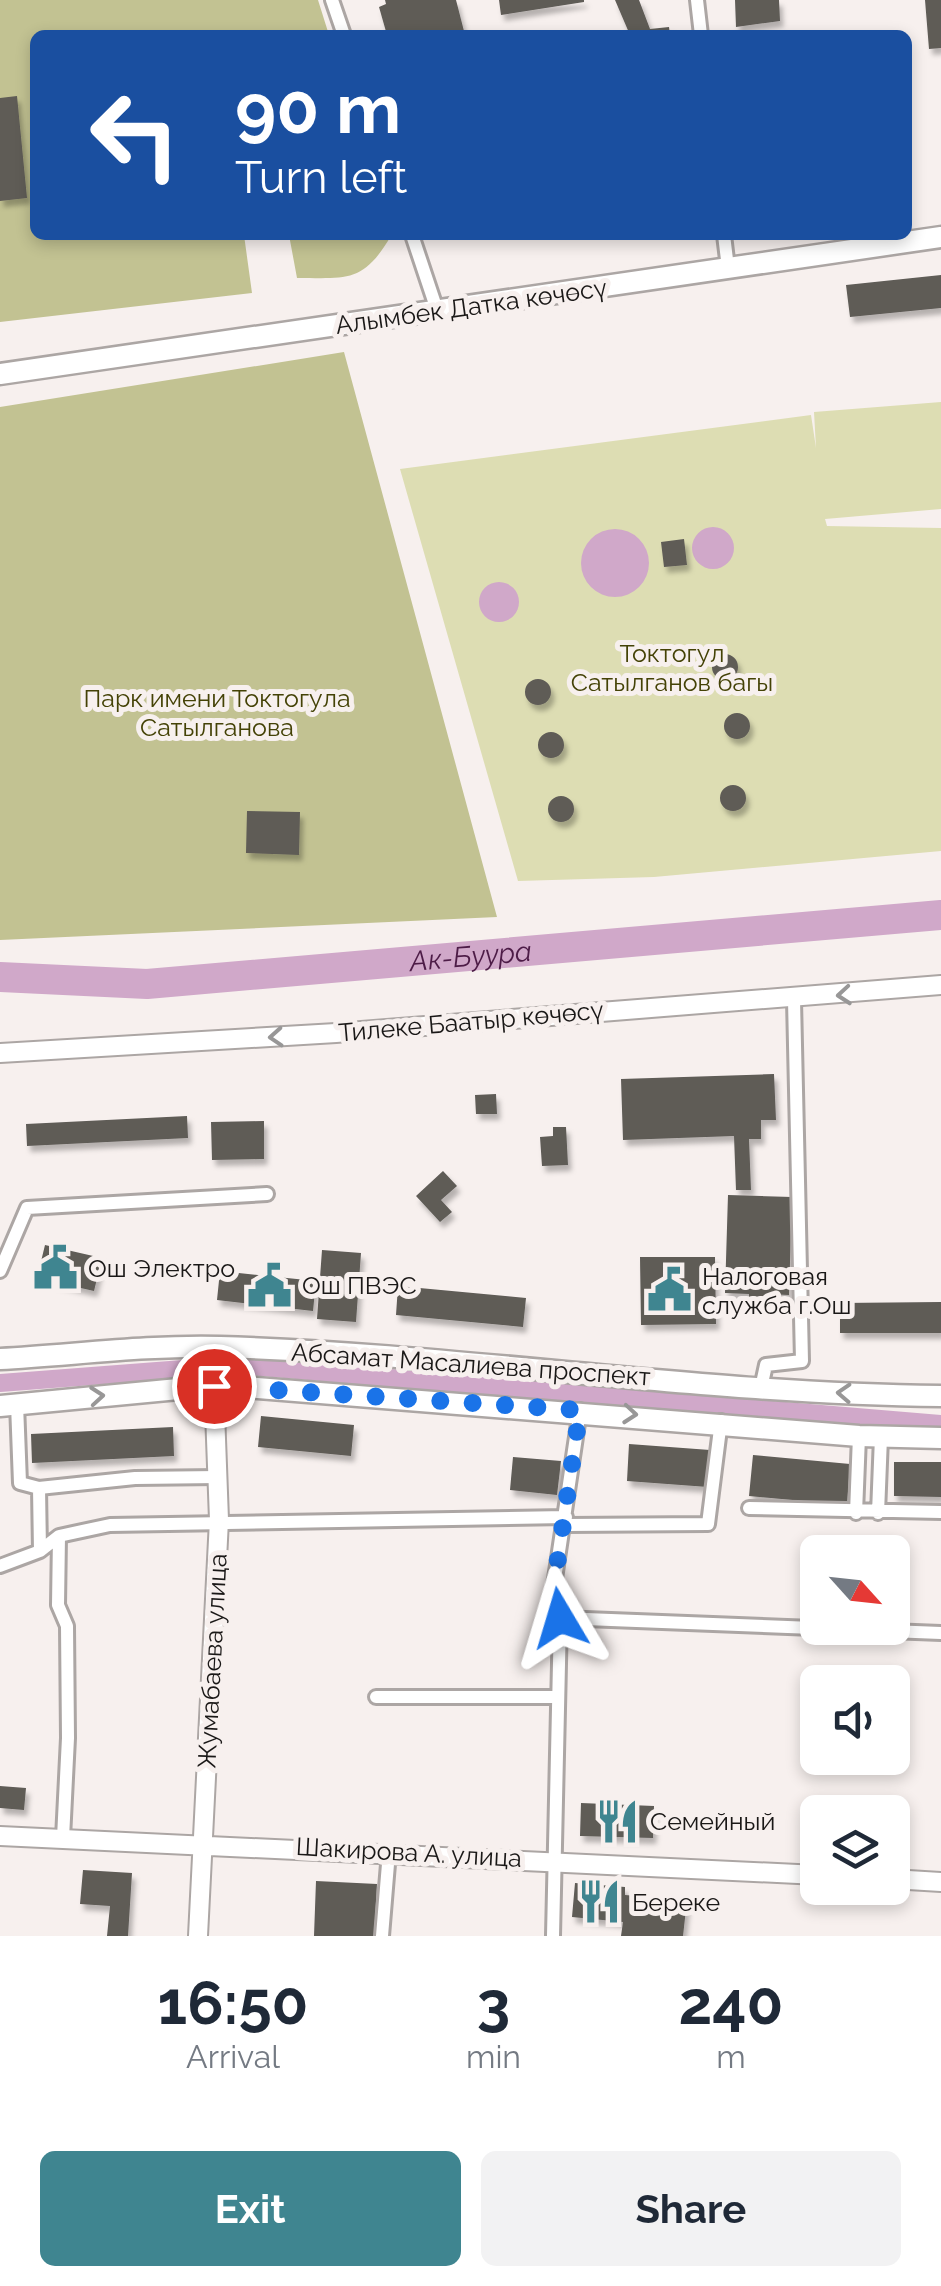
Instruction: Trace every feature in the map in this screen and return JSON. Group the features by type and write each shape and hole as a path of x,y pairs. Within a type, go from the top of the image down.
{"main road":[{"name":"Алымбек Датка көчөсү","path":"0,374 941,237"},
{"name":"Абсамат Масалиева проспект","path":"0,1359 216,1347 389,1355 762,1388 941,1396"},
{"name":"Абсамат Масалиева проспект","path":"8,1405 214,1386 580,1410 870,1437 941,1438"}],"street":[{"path":"332,0 342,30"},
{"path":"697,0 700,30"},
{"path":"414,240 437,310"},
{"path":"725,240 728,268"},
{"name":"Тилеке Баатыр көчөсү","path":"0,1053 298,1036 578,1011 794,1000 941,985"},
{"path":"762,1388 766,1364 802,1362 794,1000"},
{"path":"0,1271 27,1208 267,1194"},
{"name":"Жумабаева улица","path":"198,1936 219,1520 214,1386"},
{"path":"8,1405 20,1483 39,1488 135,1478 218,1476"},
{"path":"553,1936 560,1618 553,1592 580,1410"},
{"path":"0,1566 40,1551 59,1536 110,1525 219,1520 708,1524 721,1422"},
{"path":"856,1513 870,1437"},
{"path":"870,1437 878,1513"},
{"path":"39,1488 40,1551"},
{"path":"749,1508 941,1512"},
{"path":"59,1536 58,1605 67,1626 68,1664 63,1838"},
{"path":"560,1618 941,1633"},
{"path":"376,1697 556,1697"},
{"name":"Шакирова А. улица","path":"0,1836 203,1842 800,1873"},
{"path":"382,1936 390,1852"},
{"path":"910,1880 941,1882"}],"green space":[{"path":"0,0 318,0 327,30 30,30 30,240 245,240 252,293 0,322"},
{"path":"290,240 388,240 372,262 353,275 297,278"},
{"name":"Парк имени Токтогула Сатылганова","path":"344,352 497,917 0,940 0,407"},
{"name":"Токтогул Сатылганов багы","path":"941,402 941,509 825,519 827,526 941,528 941,851 654,877 518,881 400,469 811,415 816,448 814,412"}],"shaded area":[{"path":"713,527 728,533 734,548 728,563 713,569 698,563 692,548 698,533"},
{"path":"615,529 639,539 649,563 639,587 615,597 591,587 581,563 591,539"},
{"path":"499,582 513,588 519,602 513,616 499,622 485,616 479,602 485,588"}],"building":[{"path":"385,0 456,0 464,30 386,30 379,7 386,4"},
{"path":"499,0 584,0 584,2 501,15"},
{"path":"615,0 639,0 650,29 669,30 628,30"},
{"path":"735,0 779,0 780,21 736,27"},
{"path":"925,0 941,0 941,48 929,49"},
{"path":"17,96 27,198 0,201 0,98"},
{"path":"941,275 941,308 850,317 846,285"},
{"path":"684,539 687,565 664,567 661,542"},
{"path":"725,654 734,658 738,667 734,676 725,680 716,676 712,667 716,658"},
{"path":"538,679 547,683 551,692 547,701 538,705 529,701 525,692 529,683"},
{"path":"737,713 746,717 750,726 746,735 737,739 728,735 724,726 728,717"},
{"path":"551,732 560,736 564,745 560,754 551,758 542,754 538,745 542,736"},
{"path":"733,785 742,789 746,798 742,807 733,811 724,807 720,798 724,789"},
{"path":"561,796 570,800 574,809 570,818 561,822 552,818 548,809 552,800"},
{"path":"247,811 300,812 299,855 246,853"},
{"path":"774,1074 776,1120 761,1120 761,1139 749,1139 751,1190 736,1190 734,1136 623,1140 621,1079"},
{"path":"496,1094 497,1114 476,1114 475,1095"},
{"path":"187,1116 188,1138 27,1146 26,1124"},
{"path":"264,1121 264,1159 212,1160 211,1122"},
{"path":"553,1127 566,1127 568,1165 542,1166 540,1137 553,1136"},
{"path":"443,1171 457,1186 441,1200 452,1212 440,1222 416,1196"},
{"path":"728,1195 792,1197 789,1295 766,1294 765,1307 749,1307 749,1294 725,1293"},
{"path":"45,1245 102,1258 94,1291 37,1278"},
{"path":"322,1250 361,1253 356,1322 317,1319"},
{"path":"640,1257 715,1257 716,1324 641,1325"},
{"name":"Ош ПВЭС","path":"220,1271 316,1281 313,1311 217,1300"},
{"path":"398,1286 526,1298 523,1327 396,1315"},
{"path":"941,1302 941,1333 840,1333 840,1303"},
{"path":"261,1416 354,1425 351,1456 258,1447"},
{"path":"173,1427 174,1456 32,1463 31,1434"},
{"path":"629,1444 710,1450 708,1487 627,1481"},
{"path":"753,1455 850,1464 847,1505 749,1496"},
{"path":"513,1457 561,1461 557,1495 510,1490"},
{"path":"894,1462 941,1462 941,1497 894,1496"},
{"path":"0,1786 26,1788 24,1810 0,1808"},
{"name":"Семейный","path":"581,1803 654,1806 653,1838 580,1836"},
{"path":"83,1870 132,1873 128,1936 107,1936 110,1906 80,1904"},
{"path":"316,1881 377,1884 374,1936 314,1936"},
{"path":"575,1883 625,1887 625,1895 687,1900 683,1936 621,1936 623,1922 572,1917"}],"waterway":[{"name":"Ак-Буура","path":"0,977 147,984 941,915"},
{"path":"0,1383 235,1365 941,1424"}],"place":[{"name":"Ош Электро","path":"55,1268"},
{"name":"Ош ПВЭС","path":"269,1285"},
{"name":"Налоговая служба г.Ош","path":"669,1290"},
{"name":"Семейный","path":"617,1821"},
{"name":"Береке","path":"599,1902"}],"route":[{"path":"214,1386 580,1410 566,1525 557,1550 553,1592 560,1618"}]}
